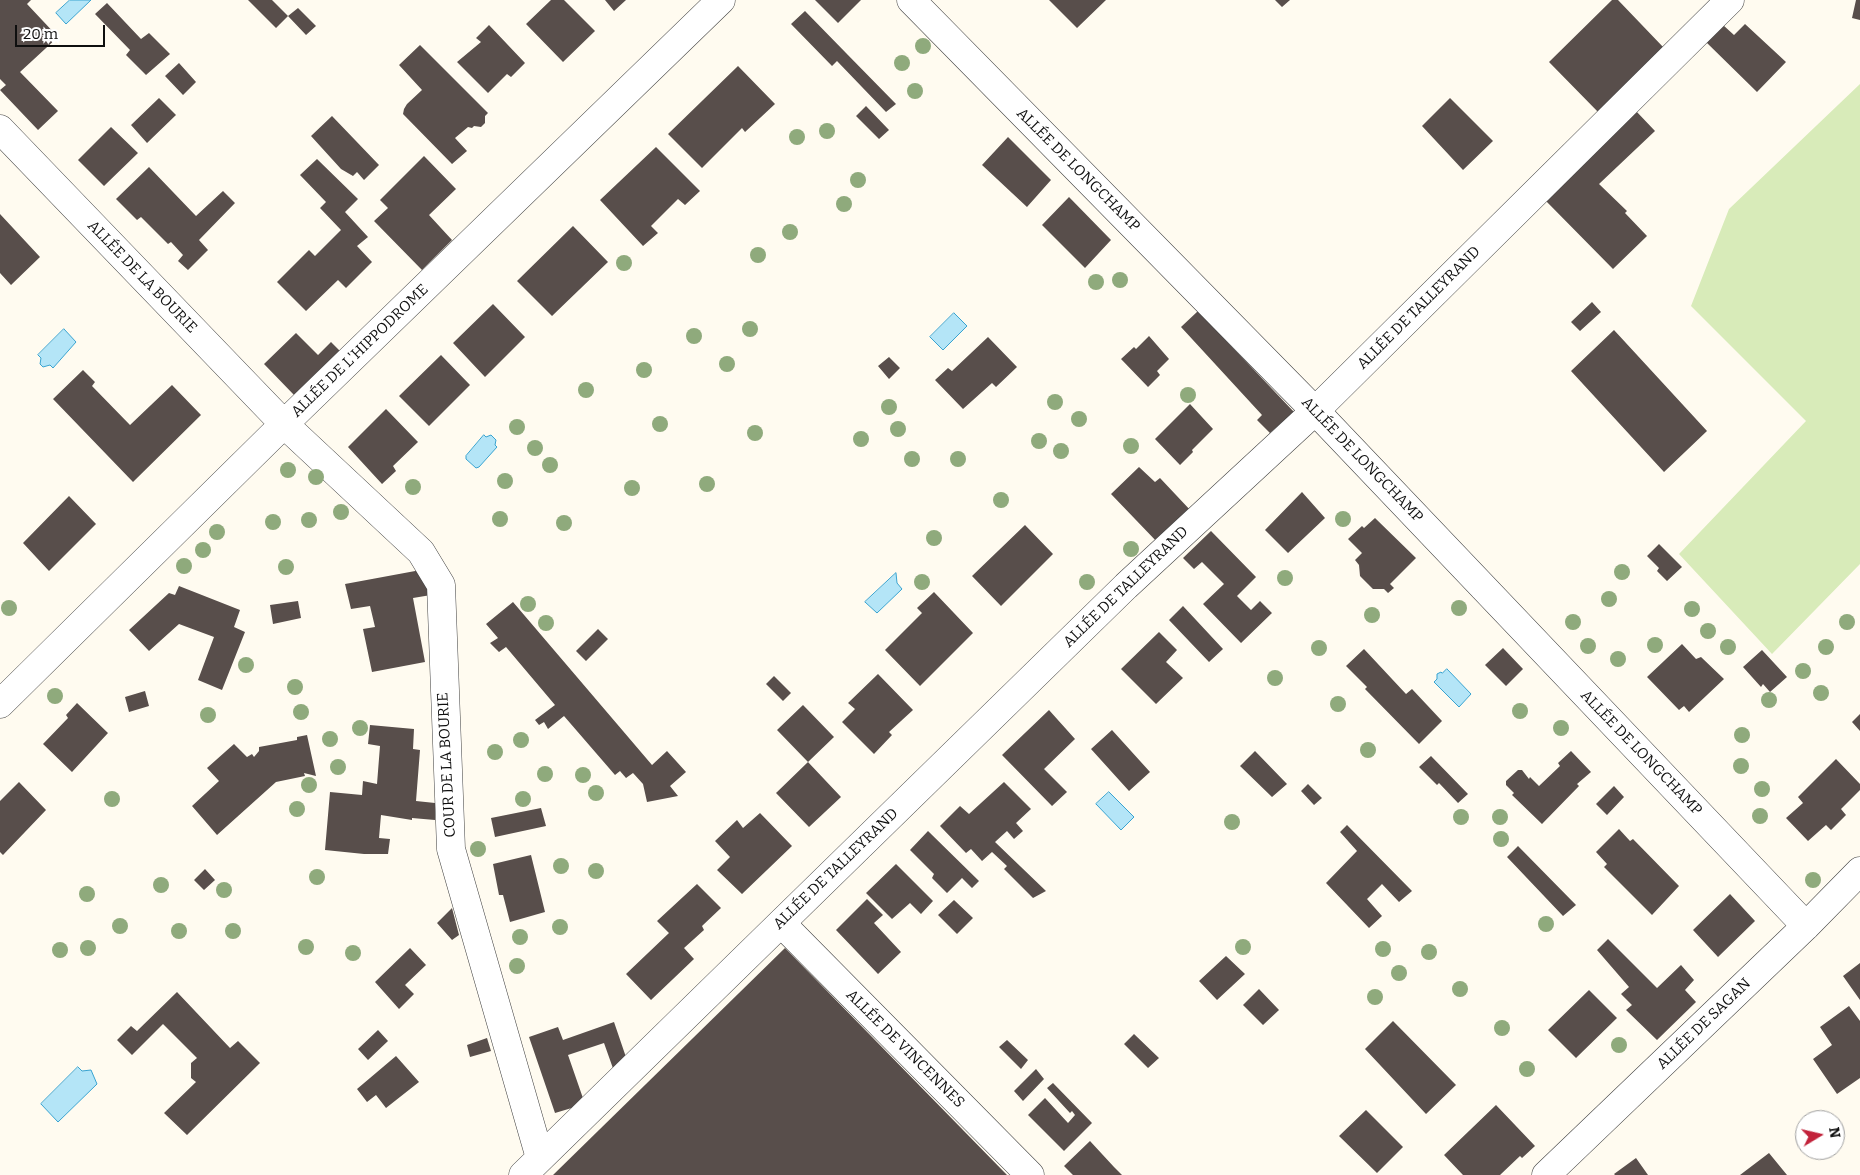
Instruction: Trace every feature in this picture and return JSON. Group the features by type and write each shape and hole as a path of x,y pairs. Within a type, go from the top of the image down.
{"street":[{"name":"ALLÉE DE L'HIPPODROME","path":"0,704 284,424 721,0"},
{"name":"ALLÉE DE LONGCHAMP","path":"911,0 1315,411 1806,926"},
{"name":"ALLÉE DE TALLEYRAND","path":"531,1167 1126,586 1315,411 1730,0"},
{"name":"ALLÉE DE LA BOURIE","path":"0,129 284,424"},
{"name":"COUR DE LA BOURIE","path":"284,424 421,552 441,584 451,849 531,1167"},
{"name":"ALLÉE DE SAGAN","path":"1546,1175 1806,926 1860,871"},
{"name":"ALLÉE DE VINCENNES","path":"781,923 1030,1175"}],"green space":[{"path":"1860,84 1860,564 1772,654 1679,554 1806,421 1691,306 1729,209"}],"water":[{"path":"70,0 91,0 66,24 56,13"},
{"path":"954,313 967,326 943,350 930,337"},
{"path":"64,329 76,342 53,368 50,365 43,367 40,364 41,358 38,355"},
{"path":"484,435 486,437 491,435 496,440 495,445 497,447 476,468 466,459 466,456"},
{"path":"896,573 897,583 902,589 877,613 865,602"},
{"path":"1447,669 1471,694 1459,707 1434,682 1437,679 1437,674"},
{"path":"1109,792 1134,817 1121,830 1096,804"},
{"path":"78,1067 82,1071 91,1070 97,1084 58,1122 41,1104"}],"building":[{"path":"0,0 31,0 27,4 58,37 20,72 58,111 38,130 0,90 6,85 0,79"},
{"path":"248,0 272,0 288,16 276,28"},
{"path":"551,0 564,0 595,31 563,62 526,24"},
{"path":"605,0 626,0 614,11"},
{"path":"815,0 861,0 838,23"},
{"path":"1049,0 1106,0 1077,28"},
{"path":"1275,0 1290,0 1282,7"},
{"path":"1612,0 1618,0 1664,48 1599,113 1549,62"},
{"path":"1856,0 1860,0 1860,20 1852,18"},
{"path":"107,3 141,39 149,33 170,54 146,75 126,55 130,50 95,14"},
{"path":"298,8 316,26 306,35 288,16"},
{"path":"805,11 896,104 886,112 837,61 832,66 791,24"},
{"path":"1745,24 1786,62 1757,92 1706,42 1723,25 1734,35"},
{"path":"489,25 525,63 511,77 507,74 488,93 457,62 481,42 476,38"},
{"path":"420,45 488,113 485,116 485,123 481,127 468,127 455,138 467,151 452,164 403,114 407,104 422,90 399,65"},
{"path":"179,63 196,82 183,95 165,76"},
{"path":"738,66 775,104 745,132 742,128 702,168 668,134"},
{"path":"159,98 176,115 147,143 131,125"},
{"path":"1450,98 1493,141 1463,170 1422,126"},
{"path":"866,106 889,130 879,139 856,116"},
{"path":"1636,111 1655,131 1599,184 1627,211 1625,213 1647,236 1613,269 1546,201"},
{"path":"332,116 379,165 364,180 357,172 353,176 341,169 311,136"},
{"path":"111,127 138,153 104,186 78,160"},
{"path":"1008,137 1051,180 1027,207 982,165"},
{"path":"656,147 700,191 685,205 678,199 651,226 658,233 643,246 600,200"},
{"path":"424,156 456,189 429,215 452,240 422,270 374,221 388,208 380,200"},
{"path":"317,159 358,199 345,212 368,237 357,246 372,262 346,288 338,280 306,311 277,282 309,250 315,256 341,230 320,208 326,202 300,175"},
{"path":"149,167 196,216 223,191 235,203 199,240 208,250 188,270 178,261 183,255 171,242 168,244 141,217 137,220 116,199"},
{"path":"1069,197 1111,240 1085,268 1042,225"},
{"path":"0,214 40,257 11,285 0,273"},
{"path":"573,226 608,262 552,316 517,281"},
{"path":"1592,302 1601,312 1580,331 1571,322"},
{"path":"493,304 525,337 485,377 453,343"},
{"path":"1198,311 1294,412 1270,433 1257,420 1262,415 1181,327"},
{"path":"1614,330 1707,431 1664,472 1571,371"},
{"path":"296,333 318,355 331,342 340,351 295,396 264,364"},
{"path":"1149,336 1169,359 1157,371 1160,375 1148,387 1121,359 1134,347 1136,349"},
{"path":"988,337 1017,367 996,387 992,383 963,409 935,380 948,368 952,371"},
{"path":"441,355 470,385 429,426 399,396"},
{"path":"889,357 900,368 889,379 878,366"},
{"path":"83,370 95,382 92,386 130,425 172,385 201,415 133,482 53,399"},
{"path":"1190,404 1213,429 1180,465 1155,439"},
{"path":"386,409 418,442 393,466 396,471 382,484 348,447"},
{"path":"1139,467 1155,482 1160,478 1192,512 1159,544 1111,494"},
{"path":"1302,492 1325,518 1288,553 1265,530"},
{"path":"69,496 96,524 49,571 23,543"},
{"path":"1375,518 1416,558 1390,584 1394,588 1388,593 1384,589 1373,589 1360,576 1359,565 1355,560 1362,553 1348,539 1362,526 1364,528"},
{"path":"1025,525 1053,554 1001,606 972,576"},
{"path":"1211,531 1256,577 1237,596 1251,610 1260,601 1272,613 1241,643 1203,604 1224,584 1202,562 1194,569 1183,558"},
{"path":"1659,544 1682,567 1667,581 1657,571 1659,568 1647,556"},
{"path":"426,569 431,595 413,598 425,662 372,672 363,629 375,627 370,606 351,609 345,584"},
{"path":"179,586 240,610 234,627 245,632 222,690 198,680 214,637 179,624 149,651 129,630 169,593 175,595"},
{"path":"934,592 973,633 920,686 885,650 922,613 917,608"},
{"path":"298,601 301,618 273,624 270,605"},
{"path":"513,602 652,765 667,751 686,772 670,786 678,796 647,802 643,784 633,773 626,778 620,771 615,775 564,716 548,729 544,722 539,725 535,720 555,705 506,647 499,652 490,643 498,638 486,624"},
{"path":"1183,606 1223,649 1209,662 1169,620"},
{"path":"598,629 608,639 586,661 576,651"},
{"path":"1159,632 1177,650 1166,662 1183,678 1156,704 1121,669"},
{"path":"1682,644 1696,659 1701,657 1724,679 1689,712 1684,706 1679,710 1647,677"},
{"path":"1503,648 1523,669 1506,686 1485,665"},
{"path":"1364,649 1406,694 1412,689 1442,721 1419,744 1365,689 1367,687 1346,666"},
{"path":"1762,650 1787,677 1770,692 1763,684 1761,687 1743,667"},
{"path":"878,674 913,710 889,732 892,735 874,754 842,722 855,709 848,703"},
{"path":"774,676 791,693 783,701 766,684"},
{"path":"145,691 149,706 129,712 125,697"},
{"path":"77,703 108,733 72,772 43,744 68,718 66,715"},
{"path":"803,705 834,737 808,762 777,730"},
{"path":"1049,710 1075,739 1044,769 1067,792 1052,806 1002,755"},
{"path":"1860,714 1860,731 1852,722"},
{"path":"370,725 414,729 413,749 420,750 416,801 435,803 435,820 412,818 412,820 381,815 379,838 390,839 388,854 364,854 325,850 330,792 362,795 363,781 377,784 380,746 368,744"},
{"path":"1112,730 1150,772 1129,791 1091,749"},
{"path":"307,735 316,776 304,773 305,776 276,782 217,835 192,806 219,781 207,768 234,744 247,757 252,754 254,757 259,751 259,747 297,740 297,737"},
{"path":"1255,751 1287,784 1272,797 1240,766"},
{"path":"1571,751 1591,772 1577,784 1579,786 1542,824 1512,795 1514,793 1506,785 1506,781 1518,770 1522,770 1529,779 1530,777 1539,786 1560,766 1558,763"},
{"path":"1431,756 1468,794 1458,803 1439,783 1437,785 1419,767"},
{"path":"1836,759 1860,784 1860,790 1841,809 1846,815 1831,830 1826,825 1808,841 1786,818 1803,803 1798,797"},
{"path":"808,762 841,797 809,827 776,793"},
{"path":"19,782 46,810 3,855 0,852 0,801"},
{"path":"1004,782 1031,809 1016,823 1023,831 1014,839 1007,831 995,842 1046,891 1033,898 1004,869 1007,866 992,852 982,861 971,849 966,853 940,826 960,806 969,814"},
{"path":"1308,784 1322,798 1314,805 1301,791"},
{"path":"1614,786 1624,797 1607,815 1596,804"},
{"path":"541,808 546,826 495,837 491,818"},
{"path":"760,813 792,846 742,894 717,870 730,857 715,841 737,820 743,828"},
{"path":"1347,825 1412,891 1399,902 1382,884 1367,899 1382,916 1369,928 1326,883 1357,851 1340,832"},
{"path":"1619,829 1630,841 1633,839 1679,886 1652,915 1604,867 1607,864 1596,852"},
{"path":"928,831 979,881 972,888 962,878 947,893 932,878 934,874 910,850"},
{"path":"1518,846 1576,905 1563,916 1507,857"},
{"path":"531,855 545,912 510,922 503,895 499,895 493,864"},
{"path":"896,864 933,901 921,914 910,903 892,919 866,893"},
{"path":"205,869 215,880 204,890 194,880"},
{"path":"697,884 721,908 702,926 704,930 684,948 694,959 651,1000 626,974 669,933 657,921"},
{"path":"1730,894 1755,921 1718,957 1693,930"},
{"path":"867,899 883,915 874,923 901,952 878,974 836,930"},
{"path":"954,900 973,918 957,934 938,915"},
{"path":"452,908 459,935 452,940 437,923"},
{"path":"1608,939 1657,988 1681,965 1694,980 1685,990 1696,1002 1657,1040 1626,1010 1632,1005 1621,994 1629,987 1597,950"},
{"path":"410,948 426,965 405,985 414,994 399,1009 375,982"},
{"path":"785,948 1007,1175 553,1175"},
{"path":"1226,956 1245,974 1217,1000 1199,981"},
{"path":"1860,963 1860,1000 1843,976"},
{"path":"1259,989 1279,1010 1263,1025 1243,1005"},
{"path":"1589,990 1617,1018 1576,1058 1548,1030"},
{"path":"177,992 230,1048 238,1041 260,1063 187,1135 164,1113 196,1082 191,1078 191,1063 197,1058 163,1024 132,1055 117,1040 131,1026 137,1031"},
{"path":"1849,1006 1860,1021 1860,1078 1837,1094 1813,1059 1832,1045 1820,1027"},
{"path":"1393,1021 1456,1085 1426,1114 1365,1049"},
{"path":"614,1022 628,1063 615,1074 604,1043 568,1055 585,1104 555,1113 529,1037 558,1027 563,1040"},
{"path":"378,1030 388,1041 368,1060 358,1049"},
{"path":"1134,1034 1159,1058 1148,1068 1124,1044"},
{"path":"487,1038 491,1051 470,1057 467,1045"},
{"path":"1007,1040 1028,1060 1021,1069 999,1047"},
{"path":"396,1056 419,1082 386,1108 376,1095 367,1102 357,1089"},
{"path":"1036,1069 1044,1079 1023,1101 1014,1091"},
{"path":"1053,1083 1092,1123 1064,1151 1028,1115 1045,1098 1068,1123 1075,1115 1072,1111 1070,1113 1047,1088"},
{"path":"1496,1105 1535,1146 1522,1158 1520,1156 1500,1175 1463,1175 1444,1155"},
{"path":"1366,1110 1403,1147 1377,1173 1339,1136"},
{"path":"1090,1141 1122,1175 1073,1175 1064,1166"},
{"path":"1769,1153 1787,1175 1740,1175"},
{"path":"1636,1158 1648,1175 1614,1174"}]}
